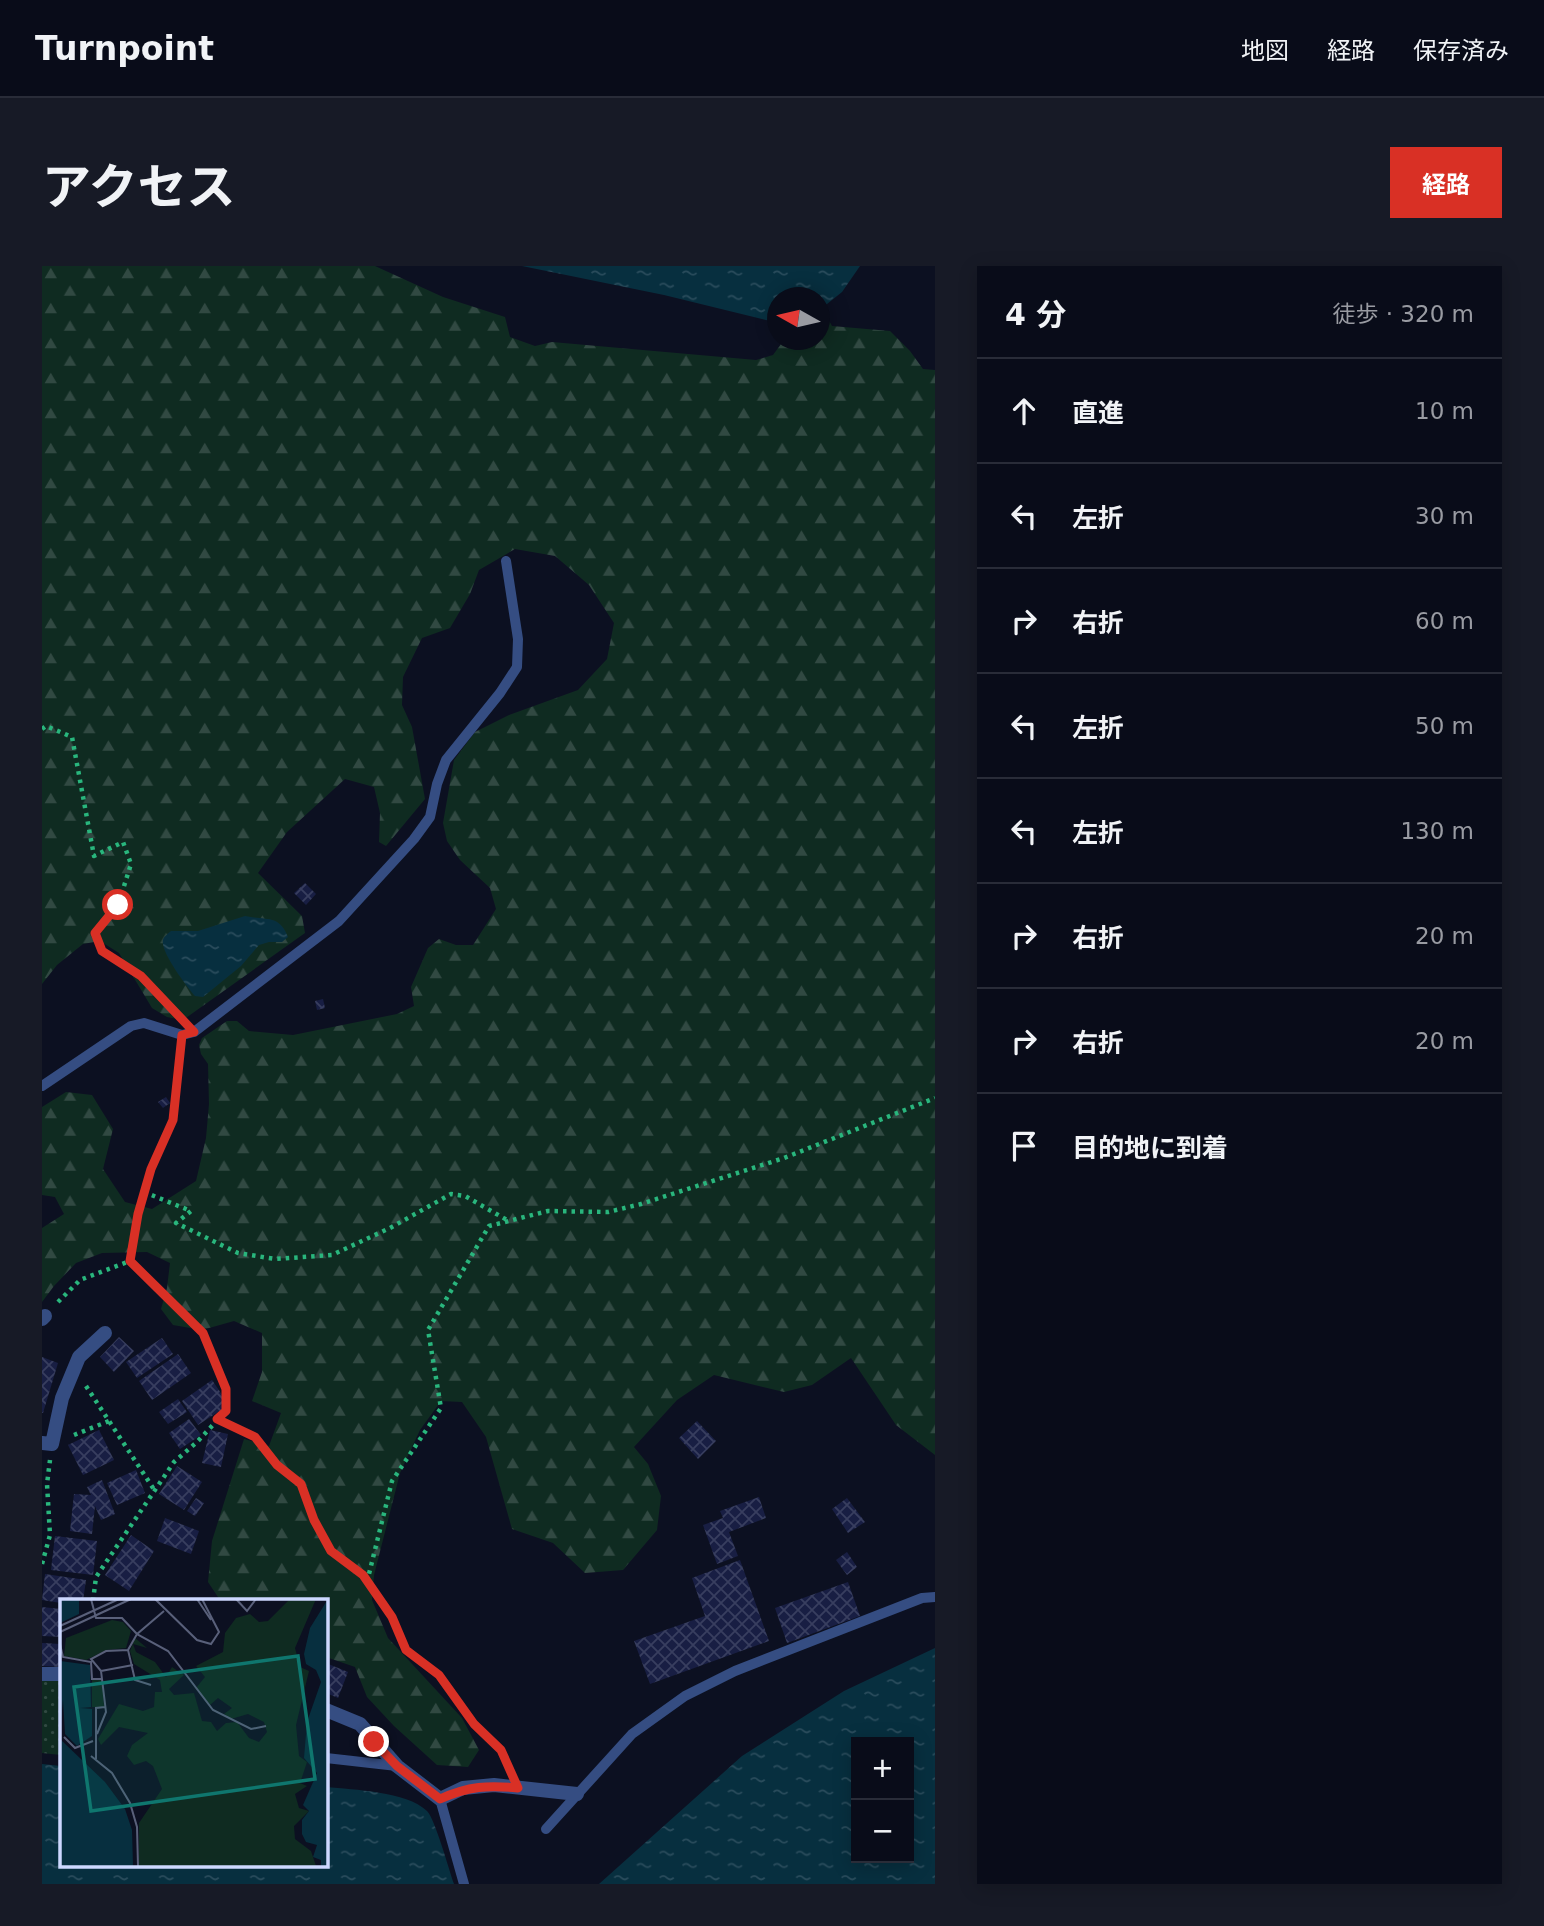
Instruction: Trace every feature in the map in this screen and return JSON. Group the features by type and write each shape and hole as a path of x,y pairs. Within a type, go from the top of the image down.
{"street":[{"path":"47,1443 79,1357 105,1334"},
{"path":"42,1674 60,1674"},
{"path":"327,1710 360,1724 397,1766 440,1799 463,1788 494,1785 577,1794"}],"lane":[{"path":"42,1086 131,1026 144,1023 182,1035 194,1032 340,921 414,839 430,817 437,783 446,760 500,693 517,667 518,639 506,561"},
{"path":"546,1829 632,1734 685,1696 735,1671 922,1598 935,1597"},
{"path":"327,1758 397,1766"},
{"path":"440,1799 464,1884"}],"path":[{"path":"42,729 46,726 72,737 94,856 123,842 131,864 118,905 95,933 102,951 141,976 194,1032"},
{"path":"130,1261 138,1214 151,1169 173,1120 182,1035"},
{"path":"367,1581 392,1480 441,1408 428,1330 489,1226 548,1211 608,1212 641,1204 784,1158 935,1098"},
{"path":"144,1192 191,1212 176,1223 238,1253 275,1259 332,1255 451,1195 465,1196 508,1221"},
{"path":"43,1317 80,1280 130,1261"},
{"path":"93,1599 96,1577 174,1462 226,1411 226,1389 203,1333 130,1261"},
{"path":"70,1378 86,1386 155,1491"},
{"path":"217,1419 255,1437 277,1465 301,1484 314,1520 331,1551 363,1575 392,1617 406,1650 439,1675 474,1724 501,1750 518,1788"},
{"path":"42,1564 50,1535 47,1443 109,1421"}],"green space":[{"path":"42,266 375,266 443,297 505,317 510,337 535,346 552,342 756,360 773,355 777,350 830,350 830,322 832,326 890,331 923,369 935,370 935,1455 896,1425 851,1358 812,1385 784,1392 714,1375 677,1400 634,1447 648,1464 661,1496 657,1530 623,1570 585,1573 553,1543 512,1529 486,1437 462,1402 441,1401 420,1430 400,1473 374,1575 372,1600 388,1638 462,1718 479,1750 468,1767 437,1765 367,1697 355,1667 327,1657 327,1599 219,1599 208,1582 212,1541 244,1439 269,1446 281,1413 252,1401 262,1372 262,1333 234,1321 202,1330 173,1325 161,1309 170,1263 147,1252 102,1253 76,1263 42,1302 42,1228 64,1214 55,1197 42,1195 42,1107 66,1092 92,1095 113,1129 103,1169 125,1202 152,1209 196,1181 206,1138 209,1104 208,1064 199,1045 202,1038 227,1021 237,1021 249,1031 293,1035 397,1014 414,1006 411,987 428,948 439,939 456,945 473,945 496,909 490,888 460,860 447,841 443,823 454,760 475,732 509,715 578,690 607,659 614,623 589,585 555,556 515,549 479,570 470,594 450,628 422,638 403,677 402,705 412,727 425,799 386,846 379,842 380,813 374,787 345,779 287,832 258,873 302,916 305,933 183,1020 167,1017 152,1008 119,953 100,941 83,944 57,965 42,984"},
{"path":"42,1679 60,1679 60,1755 42,1753"}],"water":[{"path":"522,266 860,266 842,292 830,302 830,287 767,287 767,320 664,295"},
{"path":"245,916 276,922 288,937 282,942 259,945 241,966 203,997 195,996 170,960 163,945 164,937 171,931 198,931"},
{"path":"935,1648 935,1884 599,1884 742,1756 844,1691"},
{"path":"42,1764 60,1766 60,1867 327,1867 327,1787 393,1795 418,1804 430,1816 454,1884 42,1884"}],"building":[{"path":"305,883 316,894 306,905 294,893"},
{"path":"323,999 325,1008 317,1010 315,1001"},
{"path":"166,1097 170,1103 163,1108 158,1102"},
{"path":"119,1337 134,1351 114,1372 100,1357"},
{"path":"162,1338 173,1354 137,1378 126,1362"},
{"path":"178,1354 191,1373 152,1400 139,1381"},
{"path":"42,1357 58,1363 43,1413 42,1413"},
{"path":"212,1380 229,1405 198,1425 182,1401"},
{"path":"178,1399 187,1412 168,1424 159,1412"},
{"path":"189,1419 201,1435 180,1449 169,1433"},
{"path":"697,1421 716,1441 698,1459 679,1438"},
{"path":"99,1430 114,1460 83,1475 68,1445"},
{"path":"210,1430 228,1434 221,1467 202,1463"},
{"path":"177,1466 202,1482 184,1510 159,1494"},
{"path":"136,1470 145,1493 117,1505 107,1483"},
{"path":"102,1480 115,1514 101,1520 95,1506 92,1534 70,1531 74,1494 91,1495 87,1487"},
{"path":"759,1497 766,1518 729,1532 738,1556 717,1564 703,1525 723,1518 720,1511"},
{"path":"196,1498 204,1503 195,1516 187,1511"},
{"path":"847,1498 865,1522 848,1533 832,1509"},
{"path":"165,1518 199,1531 191,1554 157,1541"},
{"path":"131,1535 154,1551 129,1591 105,1575"},
{"path":"55,1536 97,1541 93,1575 51,1570"},
{"path":"847,1552 857,1567 847,1575 836,1560"},
{"path":"740,1560 769,1641 650,1684 634,1641 705,1616 692,1578"},
{"path":"45,1574 86,1580 83,1599 60,1599 60,1603 42,1600"},
{"path":"848,1582 860,1616 787,1643 775,1608"},
{"path":"42,1607 60,1609 60,1637 42,1636"},
{"path":"42,1643 60,1644 60,1667 42,1666"},
{"path":"327,1663 348,1672 338,1698 327,1693"}],"route":[{"path":"118,905 95,933 102,951 141,976 194,1032 182,1035 173,1120 151,1169 138,1214 130,1261 203,1333 226,1389 226,1411 217,1419 255,1437 277,1465 301,1484 314,1520 331,1551 363,1575 392,1617 406,1650 439,1675 474,1724 501,1750 518,1788 494,1785 463,1788 440,1799 397,1766 374,1742"}]}
